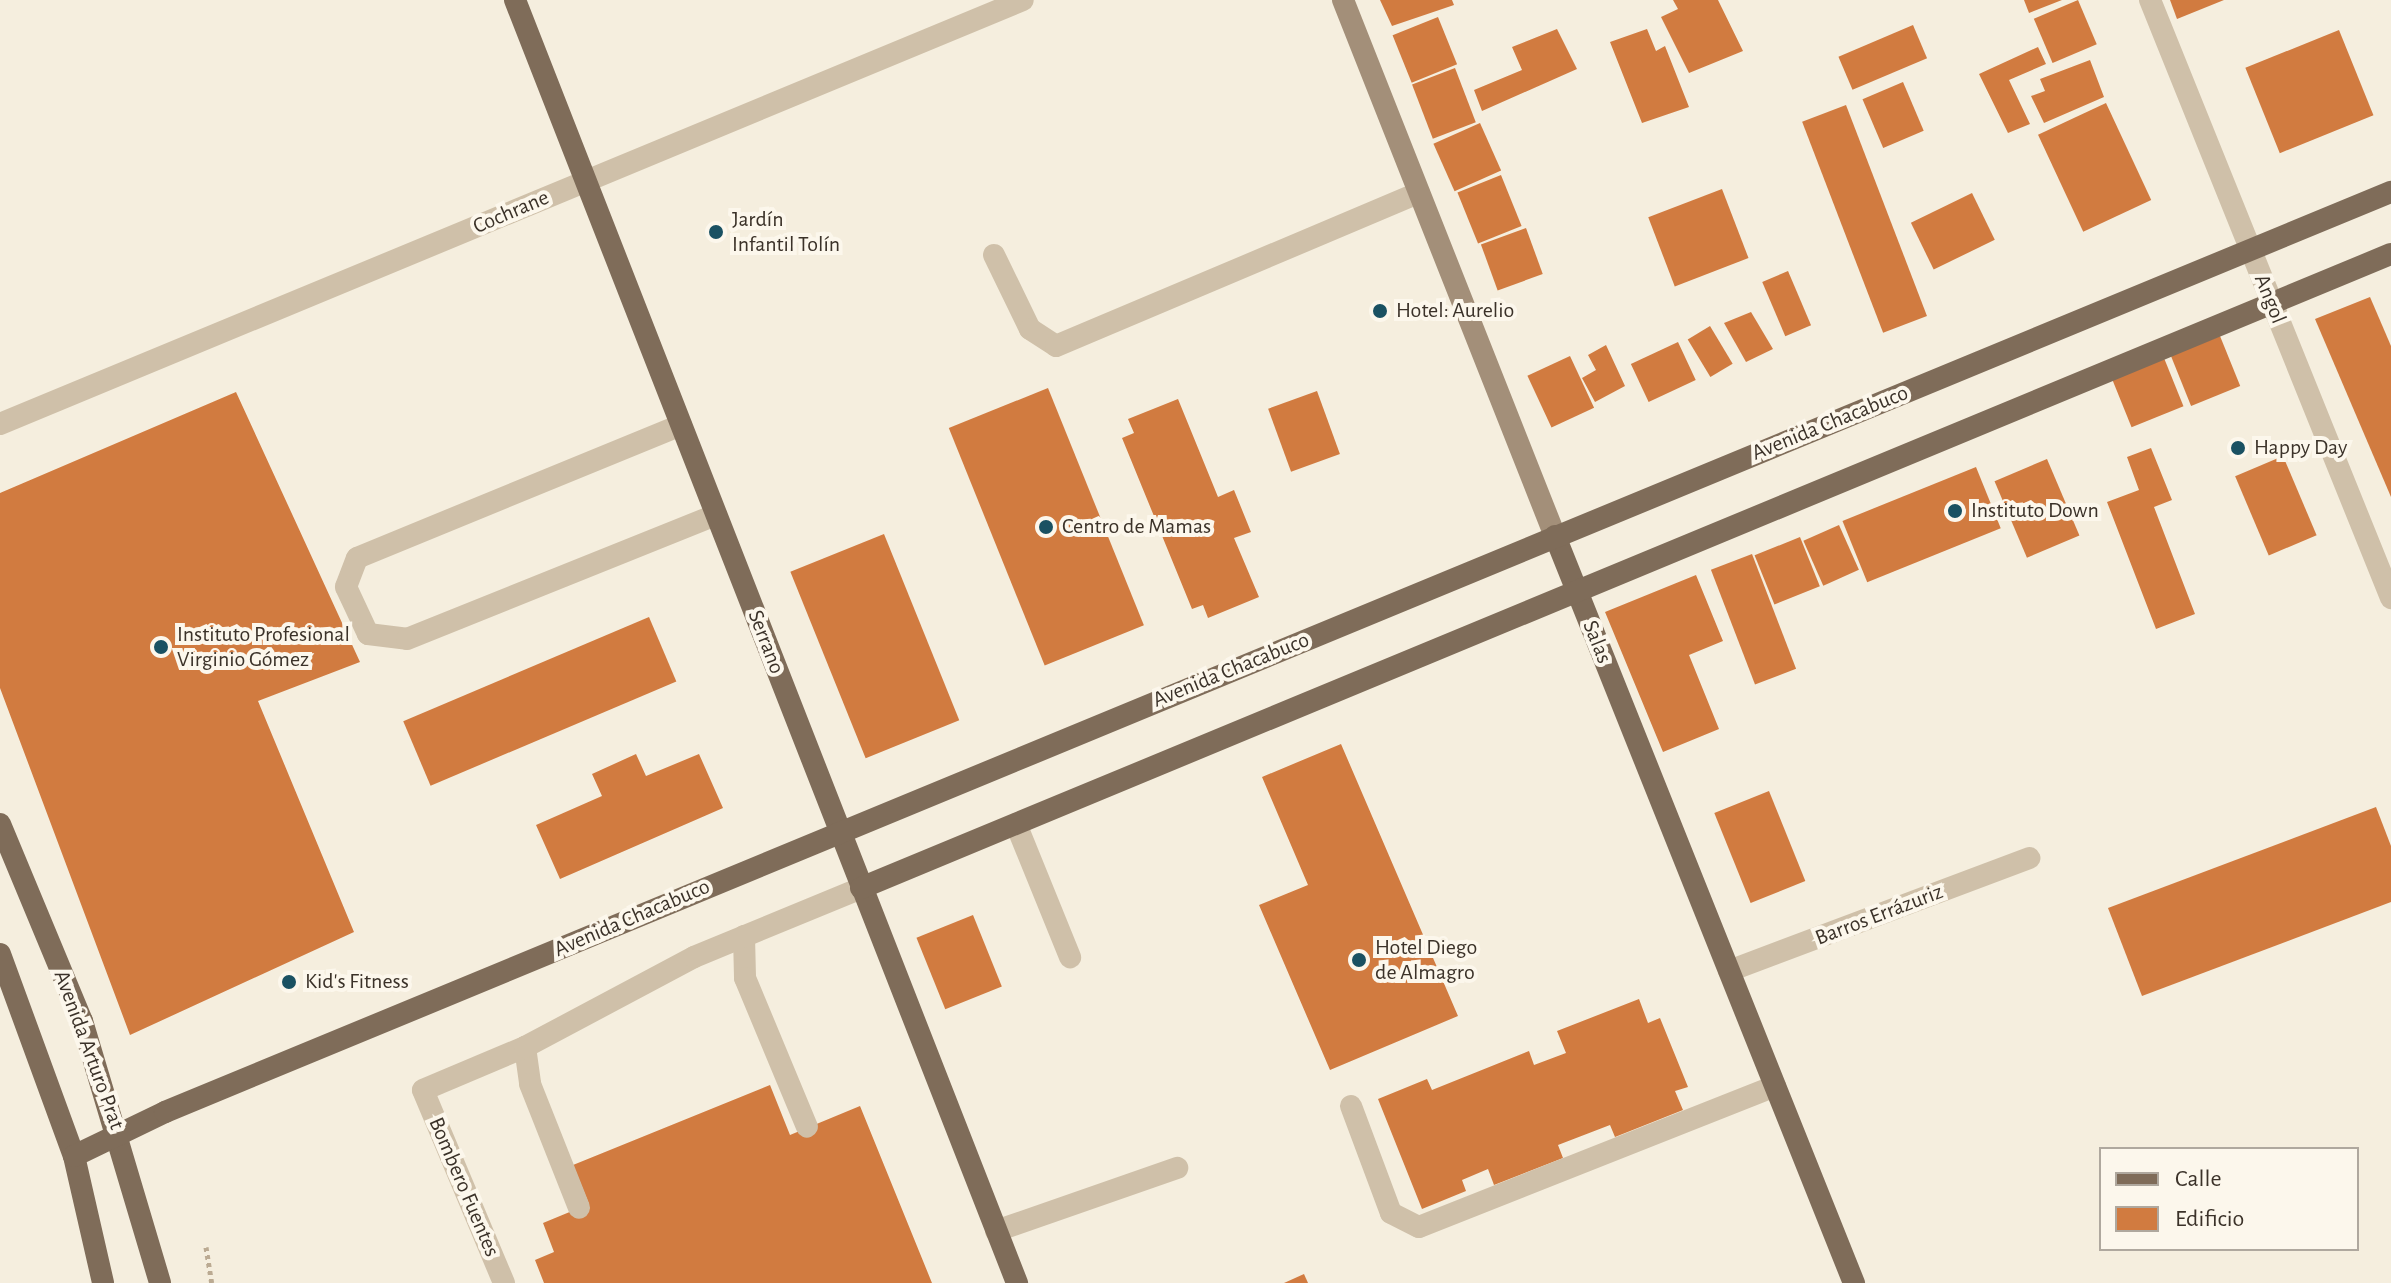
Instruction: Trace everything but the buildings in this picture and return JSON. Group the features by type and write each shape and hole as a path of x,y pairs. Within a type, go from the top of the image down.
{"main road":[{"name":"Serrano","path":"515,0 1017,1283"},
{"name":"Salas","path":"1343,0 1854,1283"},
{"name":"Avenida Chacabuco","path":"74,1156 119,1134 839,832 2391,192"},
{"path":"861,888 2391,254"},
{"name":"Avenida Arturo Prat","path":"0,824 82,1021 119,1134 160,1283"},
{"path":"0,954 74,1156 103,1283"}],"street":[{"name":"Cochrane","path":"0,424 1023,0"},
{"name":"Angol","path":"2150,0 2391,598"},
{"path":"994,255 1030,329 1056,346 1419,193"},
{"path":"681,425 357,558 346,587 368,634 407,639 716,515"},
{"path":"1016,824 1070,957"},
{"name":"Barros Errázuriz","path":"1729,971 2029,858"},
{"path":"579,1208 530,1084 525,1047 744,936 861,888"},
{"path":"744,936 745,978 807,1127"},
{"name":"Bombero Fuentes","path":"504,1283 423,1090 525,1047"},
{"path":"1351,1106 1391,1213 1419,1227 1775,1086"},
{"path":"996,1231 1177,1168"}],"path":[{"path":"206,1247 212,1283"}],"place":[{"name":"Jardín Infantil Tolín","path":"716,232"},
{"name":"Hotel: Aurelio","path":"1380,311"},
{"name":"Happy Day","path":"2238,448"},
{"name":"Instituto Down","path":"1955,511"},
{"name":"Centro de Mamas","path":"1046,527"},
{"name":"Instituto Profesional Virginio Gómez","path":"161,647"},
{"name":"Hotel Diego de Almagro","path":"1359,960"},
{"name":"Kid's Fitness","path":"289,982"}]}
